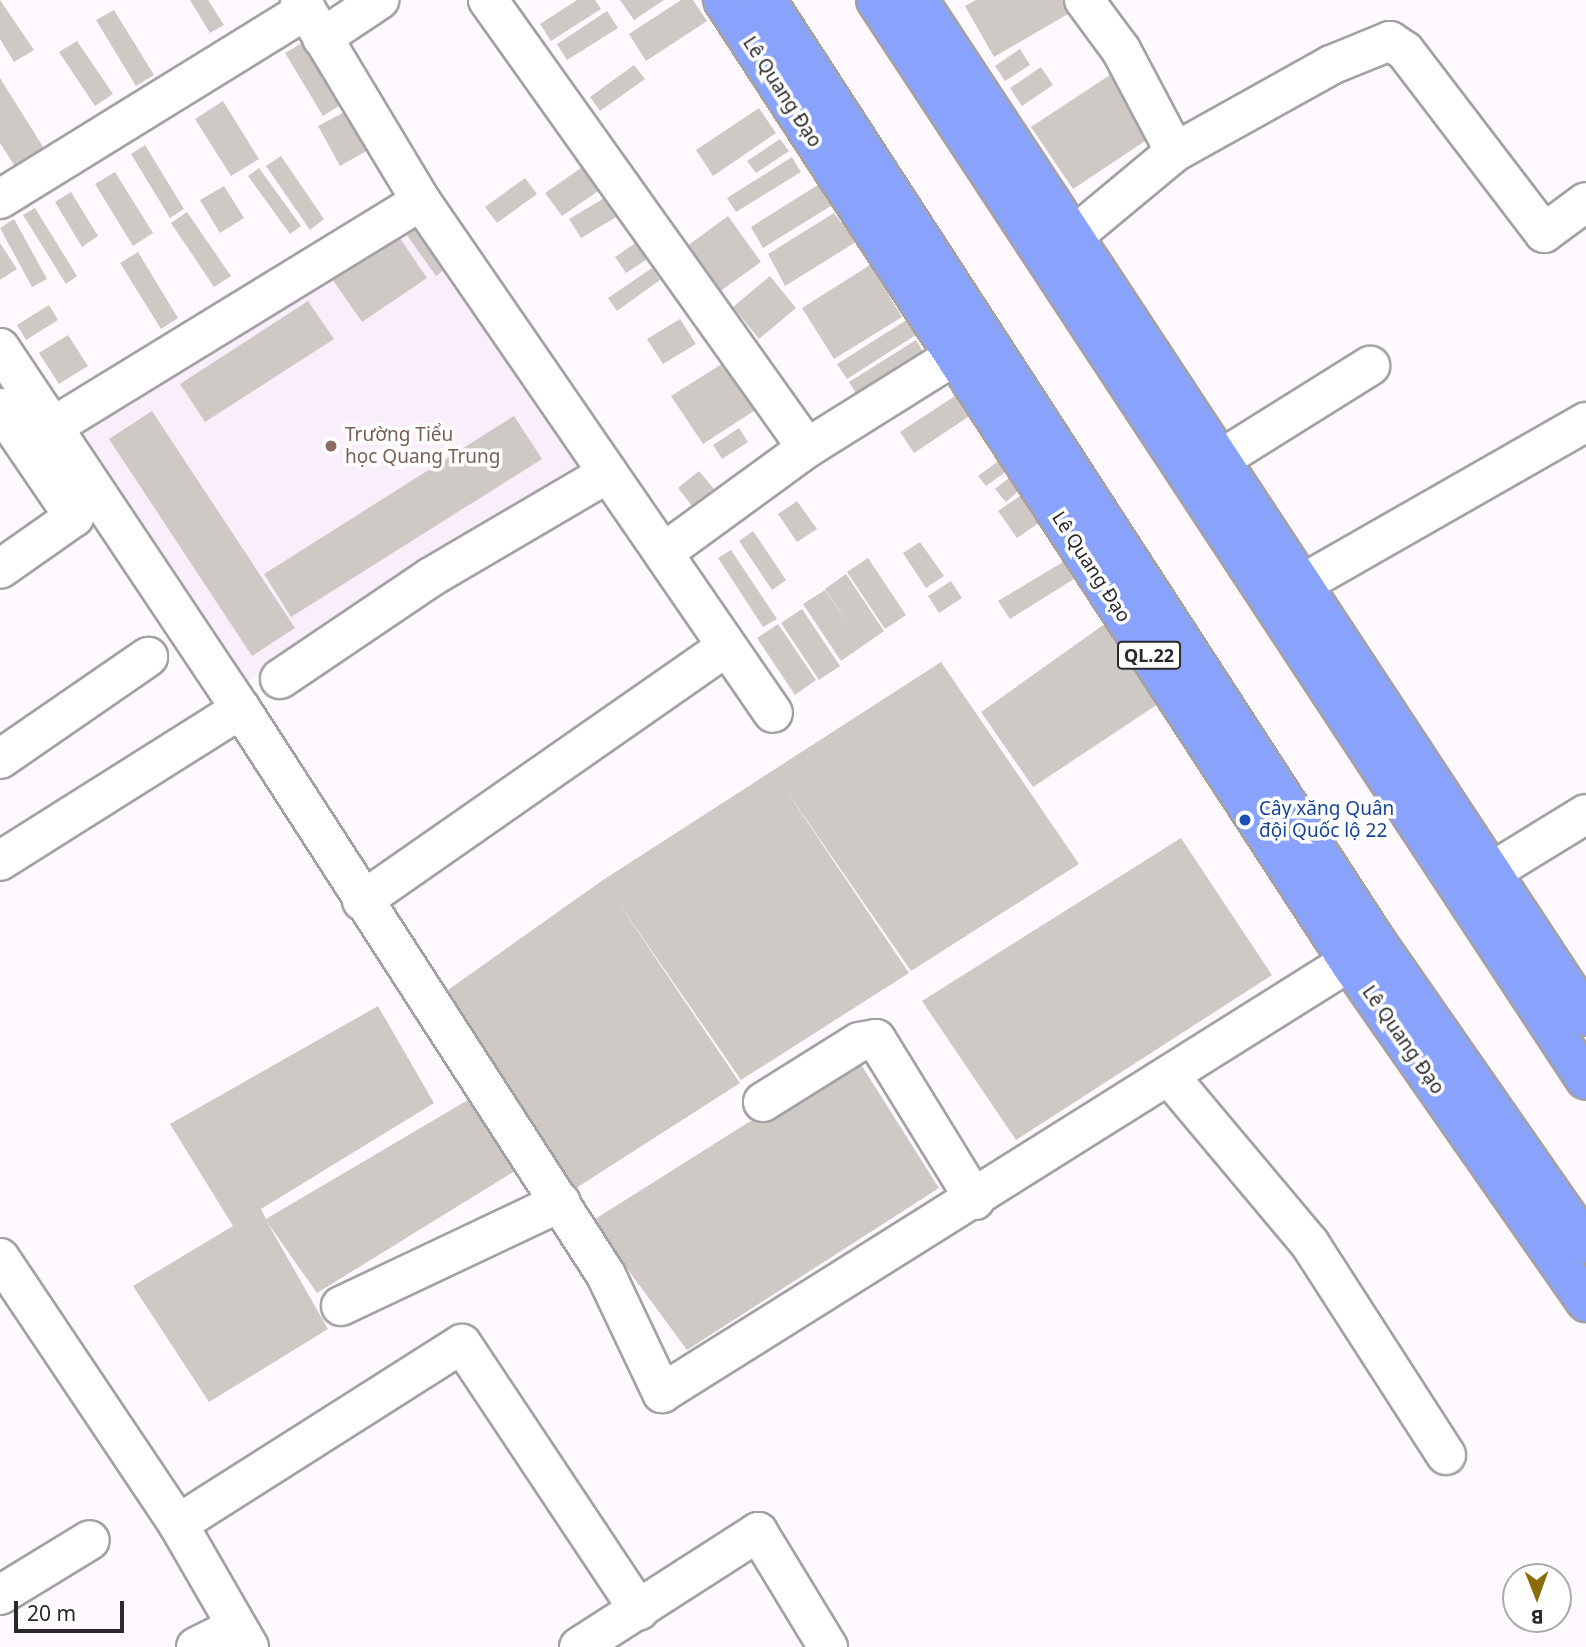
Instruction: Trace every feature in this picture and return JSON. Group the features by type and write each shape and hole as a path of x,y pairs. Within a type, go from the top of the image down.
{"highway":[{"name":"Lê Quang Đạo","path":"723,0 954,356 1364,954 1586,1244"},
{"name":"Lê Quang Đạo","path":"766,0 1364,954 1586,1302"},
{"path":"876,0 1476,881 1586,1016"},
{"path":"918,0 1302,584 1476,881 1586,1080"}],"street":[{"path":"0,199 309,16 379,0"},
{"path":"488,0 807,448"},
{"path":"1084,0 1121,50 1175,152"},
{"path":"309,16 421,201 663,553 724,648 773,713"},
{"path":"1075,235 1175,152 1331,65 1390,41 1405,51 1544,233 1586,202"},
{"path":"54,426 421,201"},
{"path":"0,348 241,709 362,901 561,1202 607,1275 662,1393 975,1200 1364,954"},
{"path":"663,553 807,448 954,356"},
{"path":"1221,459 1370,366"},
{"path":"0,408 74,517 0,569"},
{"path":"1302,584 1586,422"},
{"path":"280,679 431,578 608,473"},
{"path":"362,901 724,648"},
{"path":"0,759 148,657"},
{"path":"0,861 241,709"},
{"path":"1476,881 1586,814"},
{"path":"763,1102 859,1042 876,1039 975,1200"},
{"path":"1170,1077 1310,1244 1446,1455"},
{"path":"341,1306 561,1202"},
{"path":"0,1258 178,1524 242,1637 196,1647"},
{"path":"178,1524 462,1344 639,1610"},
{"path":"579,1647 758,1532 828,1647"},
{"path":"0,1595 90,1540"}],"shaded area":[{"name":"Trường Tiểu học Quang Trung","path":"421,207 587,464 242,685 76,428"}],"building":[{"path":"0,0 34,50 14,62 0,39"},
{"path":"190,0 208,0 224,25 210,33"},
{"path":"577,0 595,0 601,9 551,41 540,24"},
{"path":"620,0 664,0 634,20"},
{"path":"681,0 693,0 707,21 646,61 629,34"},
{"path":"976,0 1076,0 1080,7 994,57 965,6"},
{"path":"114,10 154,75 136,86 96,20"},
{"path":"607,11 618,28 567,60 557,44"},
{"path":"312,37 350,99 323,116 285,53"},
{"path":"77,41 113,94 95,106 59,52"},
{"path":"1020,49 1030,65 1005,81 995,66"},
{"path":"634,65 645,79 600,111 590,97"},
{"path":"1041,67 1053,85 1022,106 1010,88"},
{"path":"1119,69 1160,131 1073,189 1031,127"},
{"path":"0,78 45,150 16,168 0,143"},
{"path":"223,101 259,159 231,176 195,119"},
{"path":"358,105 379,144 340,166 318,126"},
{"path":"759,108 776,133 713,176 696,150"},
{"path":"780,139 789,151 756,173 747,161"},
{"path":"145,145 184,209 170,218 131,154"},
{"path":"281,156 324,219 310,230 266,166"},
{"path":"792,157 801,172 736,212 727,198"},
{"path":"591,161 607,185 562,216 545,193"},
{"path":"259,168 301,226 290,234 248,176"},
{"path":"115,172 153,233 133,246 95,184"},
{"path":"525,178 537,194 497,223 485,207"},
{"path":"821,183 834,204 763,248 751,227"},
{"path":"224,186 244,218 220,233 200,200"},
{"path":"71,192 98,236 82,247 55,202"},
{"path":"606,197 618,216 581,238 569,219"},
{"path":"35,208 77,276 66,284 23,215"},
{"path":"187,212 231,276 214,287 171,223"},
{"path":"834,213 856,242 785,286 768,254"},
{"path":"728,216 761,262 712,297 679,252"},
{"path":"423,218 455,261 436,276 404,231"},
{"path":"14,219 47,279 32,287 0,228"},
{"path":"395,231 427,278 362,322 330,276"},
{"path":"643,238 655,254 626,273 615,257"},
{"path":"0,243 17,269 0,280"},
{"path":"138,252 178,318 161,329 120,263"},
{"path":"870,265 902,317 834,359 802,308"},
{"path":"652,268 660,280 617,311 608,298"},
{"path":"770,276 796,308 759,339 733,307"},
{"path":"308,301 334,339 205,422 180,384"},
{"path":"49,305 58,320 26,340 17,325"},
{"path":"913,316 922,331 847,379 837,364"},
{"path":"680,319 696,344 663,364 647,339"},
{"path":"68,335 88,366 59,384 39,353"},
{"path":"916,340 927,358 860,400 849,382"},
{"path":"728,360 760,407 703,444 671,396"},
{"path":"958,394 971,415 914,453 900,432"},
{"path":"152,411 295,628 252,656 109,439"},
{"path":"514,416 542,459 291,617 264,574"},
{"path":"739,428 748,442 722,459 713,445"},
{"path":"1000,460 1008,470 986,486 978,476"},
{"path":"699,471 714,489 692,506 678,488"},
{"path":"1014,474 1024,486 1006,502 995,489"},
{"path":"1027,491 1046,518 1017,538 998,511"},
{"path":"797,501 817,529 797,542 778,514"},
{"path":"753,531 786,580 772,590 739,541"},
{"path":"920,542 944,576 926,588 903,553"},
{"path":"731,550 777,619 763,627 718,558"},
{"path":"868,558 906,615 885,629 847,572"},
{"path":"1063,562 1074,579 1010,619 998,601"},
{"path":"846,574 884,631 841,661 803,604 825,590 853,631 825,589"},
{"path":"951,581 962,598 939,613 928,596"},
{"path":"802,609 840,666 819,680 781,623"},
{"path":"1106,623 1161,702 1033,787 981,712"},
{"path":"778,624 816,680 795,695 757,638"},
{"path":"941,662 1079,864 911,971 781,783 909,973 741,1080 611,892 740,1083 573,1190 445,992 603,880"},
{"path":"1181,838 1272,975 1016,1140 922,1001"},
{"path":"378,1006 434,1103 261,1209 266,1219 473,1097 518,1169 317,1293 267,1222 328,1329 209,1402 133,1286 233,1226 170,1124"},
{"path":"855,1055 939,1188 687,1350 592,1221"}],"place":[{"name":"Trường Tiểu học Quang Trung","path":"331,446"},
{"name":"Cây xăng Quân đội Quốc lộ 22","path":"1245,820"}]}
